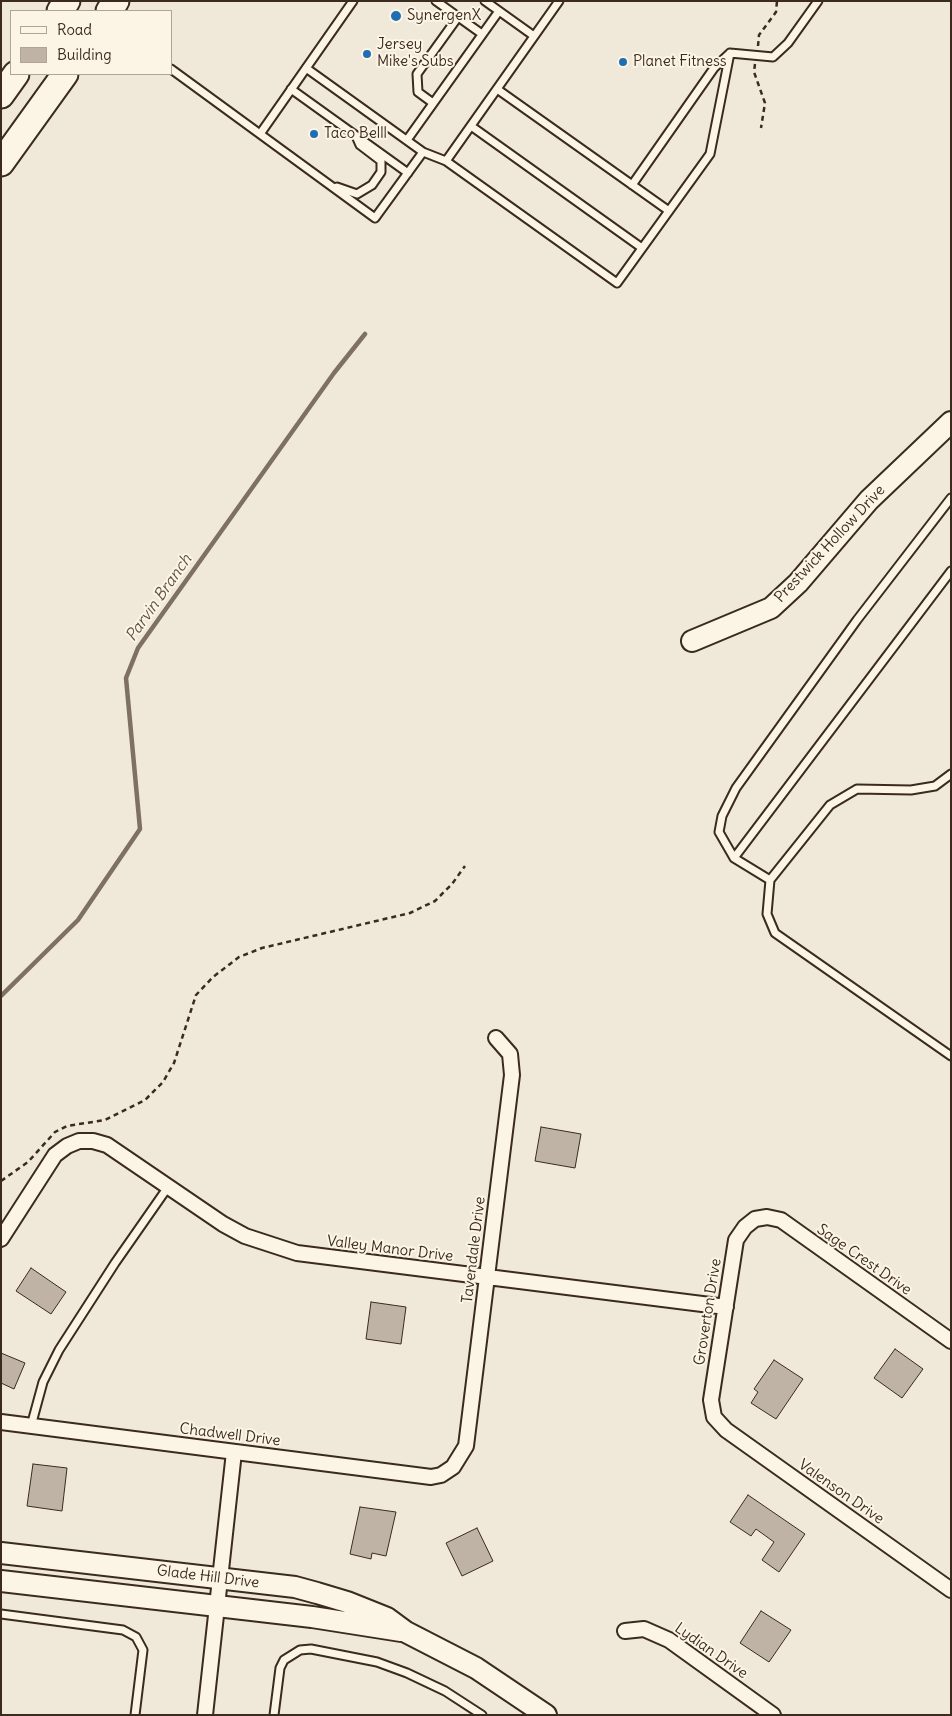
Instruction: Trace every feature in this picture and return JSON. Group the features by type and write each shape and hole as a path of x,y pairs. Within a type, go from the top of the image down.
{"highway":[{"path":"1,95 15,75"},
{"path":"1,163 63,75"}],"street":[{"name":"Prestwick Hollow Drive","path":"692,642 771,608 824,554 869,500 948,429"},
{"name":"Tavendale Drive","path":"453,1467 466,1446 512,1075 510,1054 496,1038"},
{"name":"Valley Manor Drive","path":"1,1239 55,1155 67,1146 79,1141 93,1141 107,1145 223,1224 245,1236 297,1253 726,1307"},
{"name":"Sage Crest Drive","path":"755,1219 767,1217 781,1220 951,1341"},
{"name":"Groverton Drive","path":"714,1417 711,1400 736,1240 745,1227 755,1219"},
{"name":"Valenson Drive","path":"714,1417 726,1430 951,1590"},
{"name":"Chadwell Drive","path":"1,1422 431,1477 441,1475 453,1467"},
{"path":"205,1715 234,1452"},
{"name":"Glade Hill Drive","path":"1,1553 295,1587 317,1593 347,1602 387,1618 406,1632 476,1668 546,1715"},
{"name":"Glade Hill Drive","path":"1,1581 312,1617 383,1630 406,1632"},
{"name":"Lydian Drive","path":"626,1631 644,1629 669,1640 773,1715"}],"lane":[{"path":"260,134 353,1"},
{"path":"436,1 482,34"},
{"path":"485,1 534,36"},
{"path":"446,161 558,1"},
{"path":"632,185 714,68 730,53 773,57 788,43 818,1"},
{"path":"407,140 498,11"},
{"path":"433,104 418,92 417,74 458,17"},
{"path":"306,68 423,152 446,161 617,283 710,154 730,53"},
{"path":"172,70 375,218 423,152"},
{"path":"291,89 408,173"},
{"path":"497,89 669,212"},
{"path":"471,126 642,248"},
{"path":"329,185 357,194 372,185 381,172 381,161 360,145 356,135"},
{"path":"770,880 734,858 719,832 722,816 736,788 857,620 951,498"},
{"path":"734,858 951,571"},
{"path":"951,774 935,786 911,790 857,789 830,805 770,880 766,914 776,933 951,1056"},
{"path":"31,1426 43,1382 59,1350 115,1263 168,1187"},
{"path":"1,1614 123,1630 136,1637 143,1650 136,1715"},
{"path":"274,1715 280,1668 284,1660 295,1652 310,1648 377,1662 407,1673 444,1690 482,1715"}],"path":[{"path":"1,1181 28,1162 55,1132 67,1126 105,1120 145,1100 163,1082 174,1063 196,995 213,977 239,957 262,948 410,914 435,901 452,884 465,866"}],"building":[{"path":"541,1127 581,1134 575,1168 535,1161"},
{"path":"31,1268 66,1292 51,1314 16,1291"},
{"path":"371,1302 406,1307 401,1344 366,1339"},
{"path":"895,1349 923,1369 902,1398 874,1378"},
{"path":"1,1353 25,1363 14,1389 1,1383"},
{"path":"774,1360 803,1379 776,1419 751,1403 758,1392 754,1389"},
{"path":"33,1464 67,1468 62,1511 27,1506"},
{"path":"748,1495 805,1534 779,1572 762,1560 774,1542 756,1529 751,1536 730,1522"},
{"path":"360,1507 396,1512 386,1556 372,1553 371,1559 350,1554"},
{"path":"477,1528 493,1561 462,1576 446,1543"},
{"path":"761,1611 791,1630 769,1662 740,1643"}],"waterway":[{"name":"Parvin Branch","path":"1,996 78,920 140,829 126,678 138,648 334,373 365,334"}],"place":[{"name":"SynergenX","path":"396,16"},
{"name":"Jersey Mike's Subs","path":"367,54"},
{"name":"Planet Fitness","path":"623,62"},
{"name":"Taco Belll","path":"314,134"}]}
